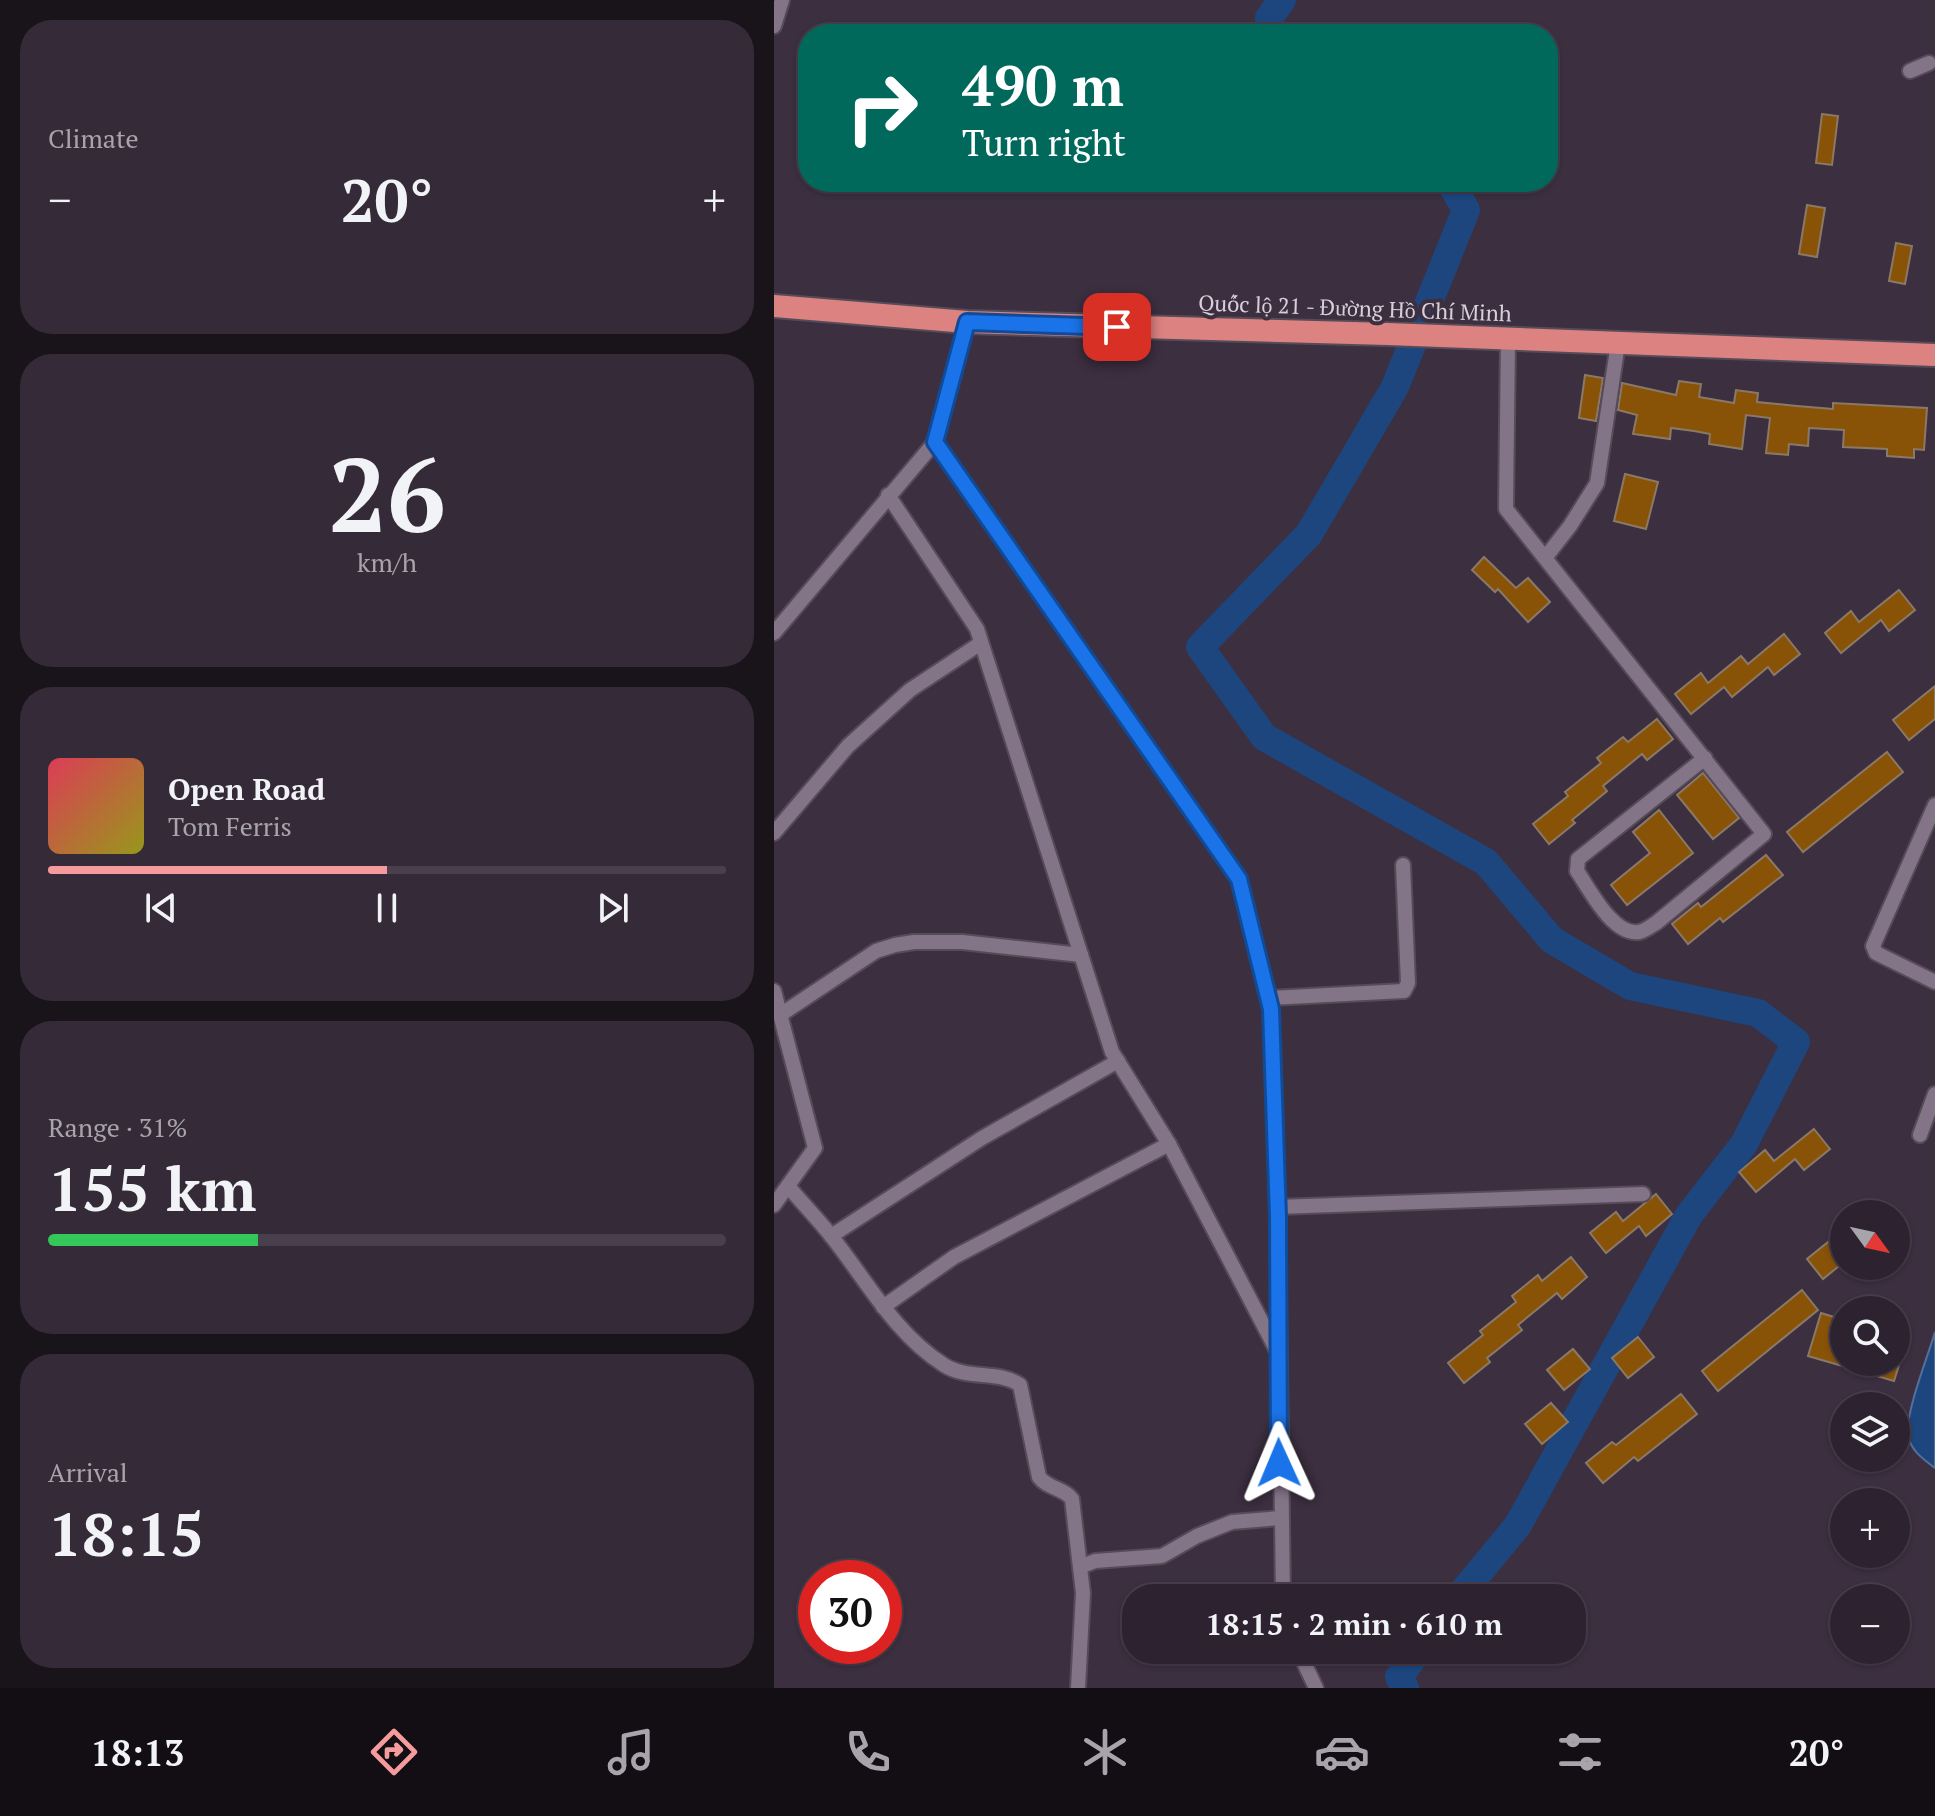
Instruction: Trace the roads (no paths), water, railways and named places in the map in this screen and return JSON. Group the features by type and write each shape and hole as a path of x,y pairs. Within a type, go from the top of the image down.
{"highway":[{"name":"Quốc lộ 21 - Đường Hồ Chí Minh","path":"774,306 967,322 1508,338 1935,355"}],"street":[{"path":"774,26 782,0"},
{"path":"1910,71 1929,63"},
{"path":"774,633 935,442 967,322"},
{"path":"1508,338 1506,509 1705,758 1764,834 1656,923 1641,932 1628,932 1615,925 1577,871 1578,859 1705,758"},
{"path":"1545,558 1597,483 1618,343"},
{"path":"935,442 1239,879 1271,1009 1282,1584"},
{"path":"888,495 977,629 1112,1052 1169,1144 1278,1353"},
{"path":"774,833 848,746 910,690 981,643"},
{"path":"1935,805 1873,946 1876,953 1935,982"},
{"path":"1268,998 1404,991 1408,983 1403,865"},
{"path":"780,1015 876,951 895,945 962,942 1081,955"},
{"path":"774,991 815,1148 774,1205"},
{"path":"831,1236 982,1138 1118,1061"},
{"path":"1920,1135 1935,1094"},
{"path":"883,1307 954,1257 1169,1144"},
{"path":"788,1186 831,1236 883,1307 919,1347 947,1368 976,1376 1006,1379 1020,1385 1039,1477 1049,1487 1067,1493 1072,1499 1083,1593 1078,1688"},
{"path":"1277,1207 1643,1194"},
{"path":"1080,1567 1095,1561 1162,1556 1197,1536 1232,1522 1280,1518"},
{"path":"1305,1664 1316,1688"}],"water":[{"path":"1935,1332 1935,1468 1922,1458 1910,1442 1913,1399"}],"waterway":[{"path":"1269,24 1269,18 1282,0"},
{"path":"1456,192 1466,210 1395,387 1309,534 1200,647 1264,737 1486,862 1552,940 1630,986 1758,1013 1796,1042 1744,1144 1689,1215 1518,1525 1470,1584"},
{"path":"1405,1688 1399,1677 1409,1664"}]}
